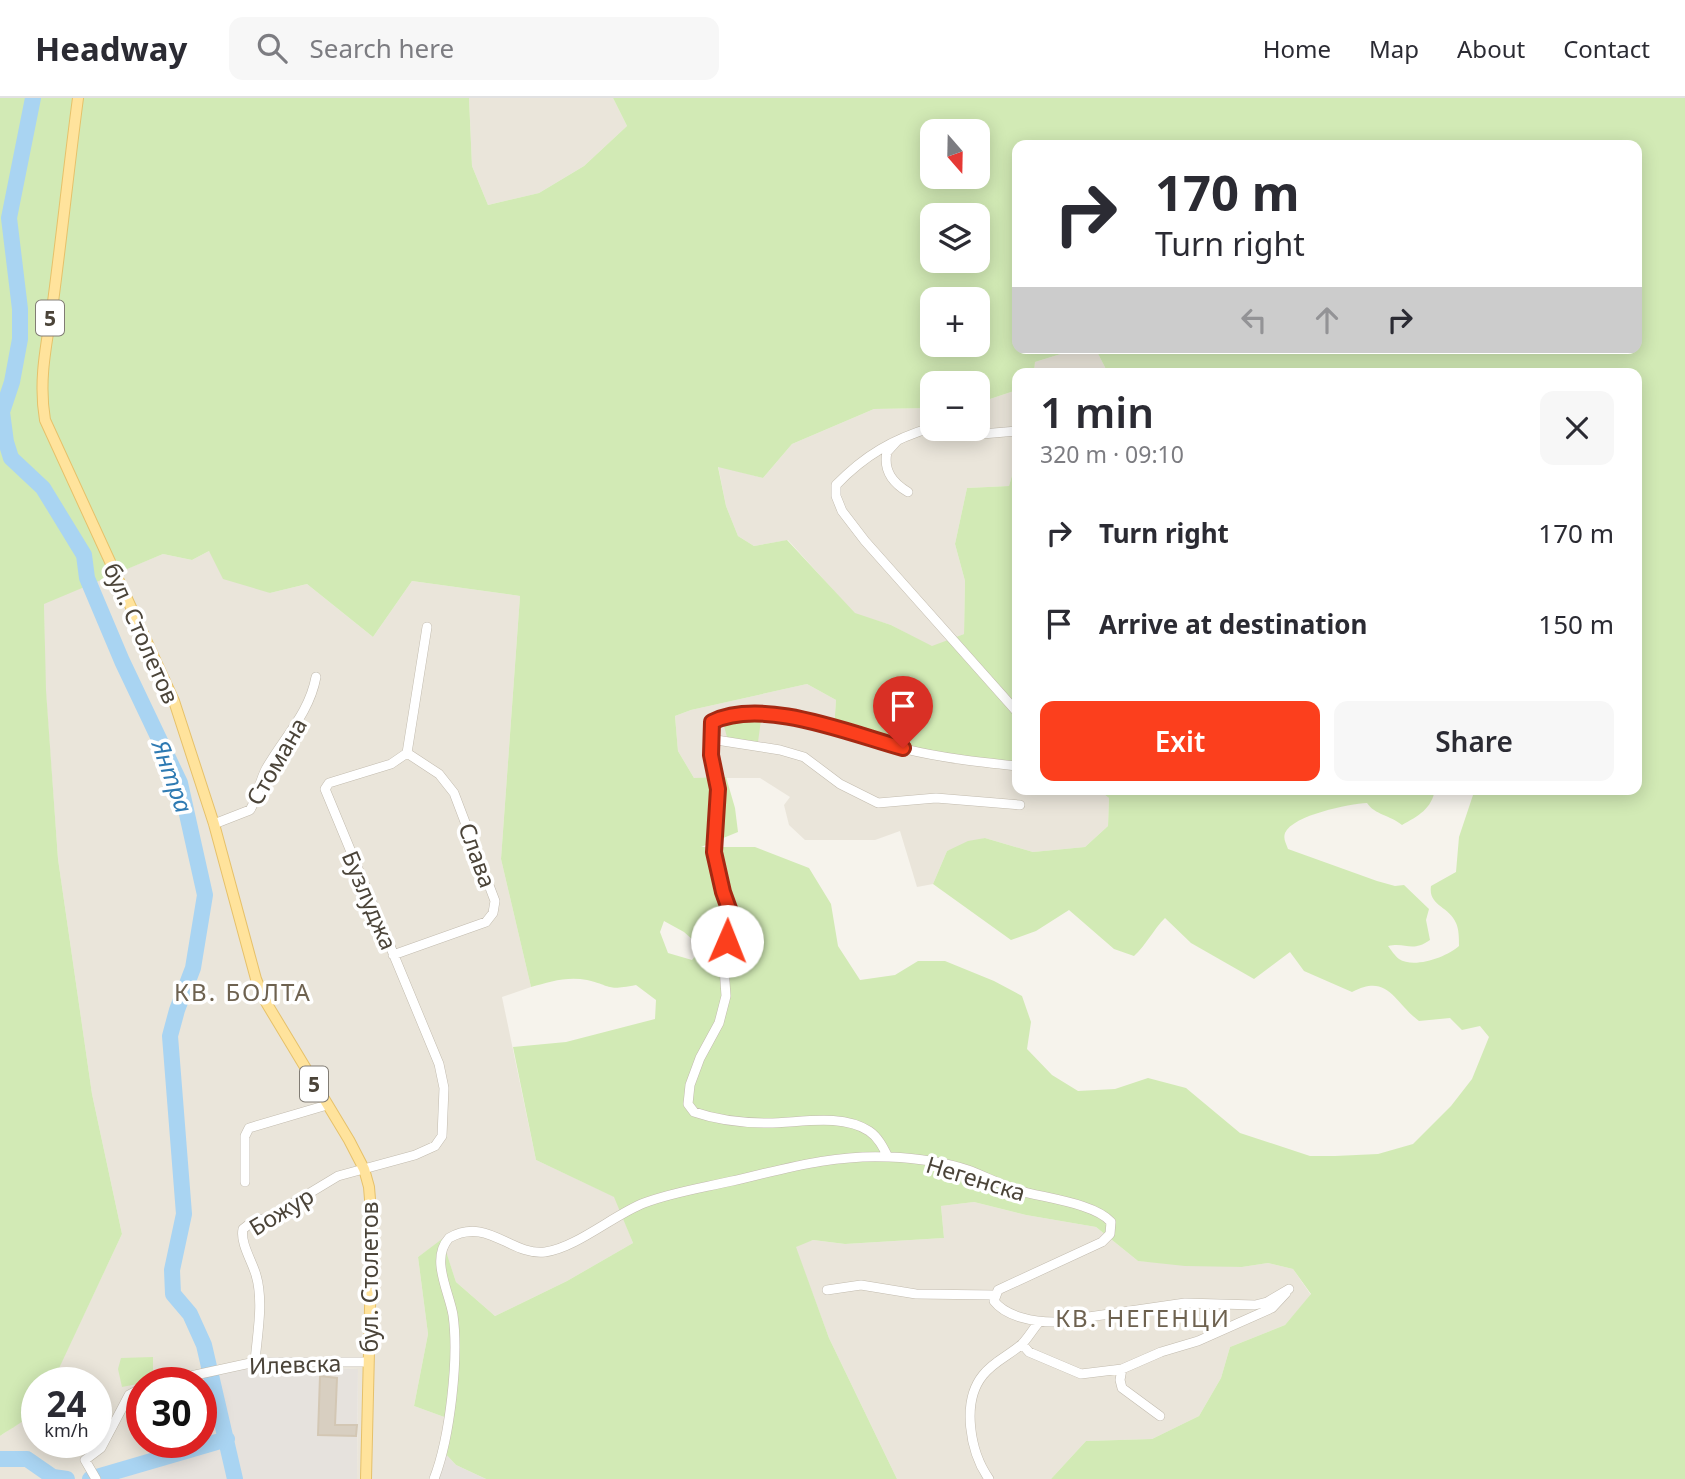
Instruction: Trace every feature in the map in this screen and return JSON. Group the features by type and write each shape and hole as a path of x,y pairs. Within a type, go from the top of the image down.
{"main road":[{"name":"бул. Столетов","path":"78,98 45,344 41,396 45,420 174,701 214,824 256,979 264,999 349,1140 369,1187 372,1224 366,1479"}],"street":[{"path":"920,431 901,437 856,464 836,485 836,496 842,511 865,541 1012,706"},
{"path":"990,433 1012,431"},
{"path":"901,437 887,452 886,459 896,485 908,492"},
{"path":"407,753 427,627"},
{"name":"Стомана","path":"214,824 250,810 265,770 297,726 313,695 316,677"},
{"path":"888,1157 871,1132 858,1126 828,1121 731,1121 694,1112 688,1104 693,1076 719,1023 726,996 724,967 732,917 714,852 718,789 710,739 712,722 727,715 749,712 797,719 943,757 1012,765"},
{"path":"710,739 780,750 804,757 839,784 878,803 936,798 1020,805"},
{"name":"Бузлуджа","path":"363,1169 415,1155 435,1146 442,1136 444,1088 439,1064 325,789 329,783 391,764 407,753"},
{"name":"Слава","path":"393,956 486,922 493,913 495,901 454,793 439,774 407,753"},
{"path":"245,1182 245,1136 249,1128 327,1105"},
{"name":"Негенска","path":"435,1479 443,1445 456,1353 452,1309 440,1256 444,1242 455,1234 474,1231 488,1233 531,1251 548,1251 600,1228 632,1208 676,1191 793,1165 888,1157 967,1170 1026,1193 1097,1211 1111,1222 1110,1234 1102,1242 998,1290 994,1296"},
{"name":"Божур","path":"255,1362 258,1289 257,1278 241,1237 243,1229 270,1217 338,1177 363,1169"},
{"path":"827,1290 861,1285 916,1294 994,1296 999,1308 1039,1322 1185,1303 1255,1305 1267,1302 1289,1289 1283,1299 1272,1308 1198,1341 1161,1352 1122,1369 1081,1374 1029,1352 1022,1344"},
{"path":"989,1479 980,1464 972,1434 975,1389 981,1377 1022,1344 1039,1322"},
{"name":"Илевска","path":"217,1369 255,1362 368,1362"},
{"path":"1122,1369 1122,1388 1160,1416"},
{"path":"96,1479 85,1460 101,1448 126,1401"}],"shaded area":[{"path":"469,98 613,98 627,126 584,166 539,193 488,205 472,166"},
{"path":"1061,354 1098,354 1105,368 1034,368 1035,362"},
{"path":"1012,392 1012,476 1009,486 967,488 955,544 965,581 964,634 932,647 891,625 855,614 788,540 754,546 738,536 726,506 718,466 763,478 792,444 874,409 920,408 920,441 990,441 990,399"},
{"path":"209,551 270,593 307,584 373,637 412,581 520,596 501,859 531,987 502,997 536,1160 615,1197 633,1243 567,1281 495,1316 456,1282 442,1240 418,1257 428,1334 414,1406 447,1418 434,1479 357,1479 358,1369 256,1364 217,1372 217,1367 126,1367 126,1458 135,1458 118,1463 121,1479 0,1479 0,1436 21,1422 21,1458 112,1458 112,1367 59,1367 122,1234 92,1094 58,859 45,682 44,603 163,554 192,560"},
{"path":"807,684 836,700 834,729 1012,765 1012,795 1105,795 1109,798 1108,826 1085,847 1033,852 985,838 947,851 933,884 917,887 900,831 875,840 805,840 789,825 784,805 790,797 760,778 694,778 678,751 675,716"},
{"path":"974,1202 1026,1215 1096,1227 1138,1261 1242,1267 1268,1263 1293,1269 1311,1295 1285,1325 1230,1347 1221,1378 1199,1416 1152,1439 1086,1441 1051,1479 897,1479 829,1338 795,1246 813,1240 845,1244 944,1238 941,1206"},
{"path":"256,1364 358,1369 357,1479 121,1479 117,1463 134,1458 217,1458 218,1372"},
{"path":"442,1450 456,1465 486,1479 434,1479"}],"green space":[{"path":"0,98 469,98 472,166 488,205 539,193 584,166 627,126 613,98 1685,98 1685,1479 1051,1479 1086,1441 1152,1439 1199,1416 1221,1378 1230,1347 1285,1325 1311,1294 1293,1269 1268,1263 1242,1267 1185,1266 1138,1261 1096,1227 1026,1215 974,1202 941,1206 944,1238 845,1244 813,1240 796,1247 829,1338 897,1479 486,1479 456,1465 442,1450 447,1418 414,1406 428,1334 418,1257 442,1239 456,1282 495,1316 567,1281 633,1243 614,1197 536,1160 513,1047 566,1042 655,1019 656,1000 636,985 614,988 580,979 558,980 531,987 501,859 520,596 412,581 373,637 307,584 270,593 223,579 209,551 192,560 163,554 44,604 46,690 58,859 92,1094 122,1234 60,1367 21,1367 21,1422 0,1436","holes":["664,921 684,932 702,948 692,960 668,953 660,932"]},
{"path":"737,719 761,720 758,742 727,737 724,726"},
{"path":"153,1357 153,1367 126,1367 126,1386 122,1387 118,1369 121,1358"}],"building":[{"path":"320,1376 337,1378 335,1425 357,1425 356,1436 318,1435"}],"waterway":[{"name":"Янтра","path":"33,98 9,218 20,309 20,339 12,382 2,412 6,442 11,458 43,488 84,555 87,578 122,661 180,783 205,895 193,968 170,1036 184,1214 172,1270 173,1294 190,1314 204,1345 235,1479"},
{"path":"90,1479 227,1439"},
{"path":"0,1459 27,1459 53,1477 67,1479"}],"district":[{"name":"КВ. БОЛТА","path":"243,991"},
{"name":"КВ. НЕГЕНЦИ","path":"1143,1317"}],"route":[{"path":"727,941 732,917 714,852 718,789 711,755 712,722 727,715 749,712 773,715 903,748"}]}
